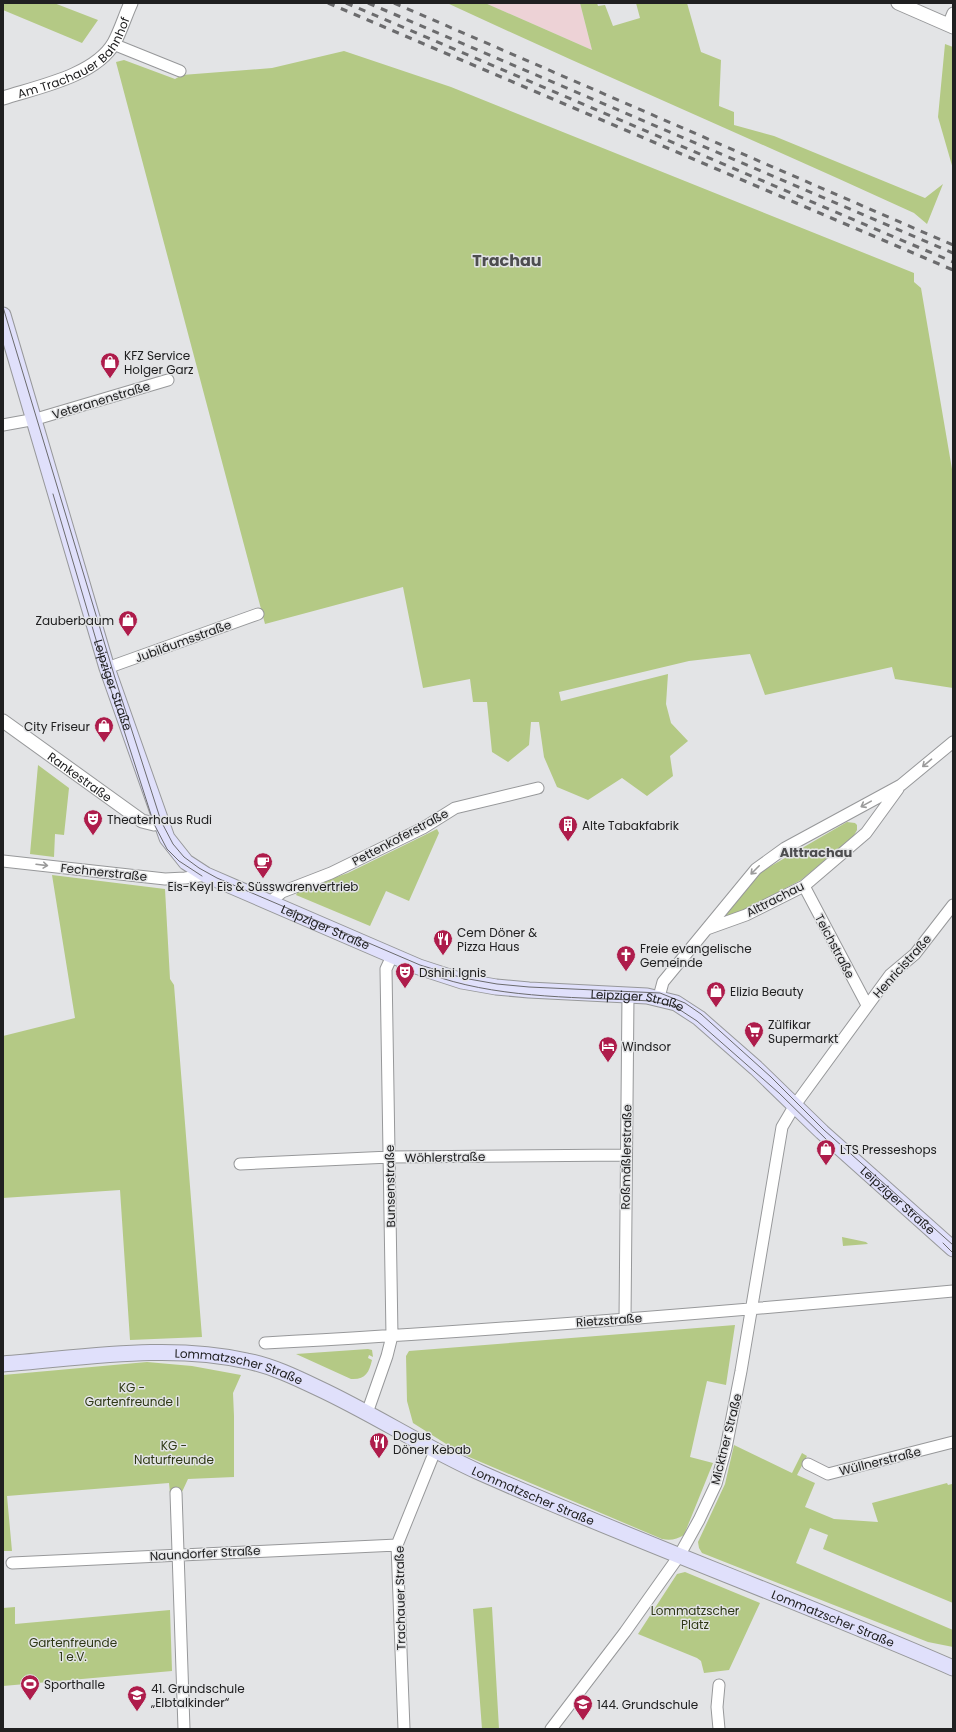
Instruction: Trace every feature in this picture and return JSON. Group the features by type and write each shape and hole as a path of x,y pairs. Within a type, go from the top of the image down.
{"main road":[{"name":"Leipziger Straße","path":"3,315 108,668 160,822 167,838 176,852 186,862 206,875 269,903 419,967 462,981 496,987 659,997 676,1003 699,1018 795,1105 822,1132 953,1249"},
{"name":"Lommatzscher Straße","path":"3,1364 177,1352 215,1355 249,1361 288,1374 367,1413 435,1451 482,1473 679,1556 953,1668"},
{"name":"Lommatzscher Straße","path":"920,1654 953,1658"}],"street":[{"name":"Am Trachauer Bahnhof","path":"3,98 66,78 96,62 113,44 131,3"},
{"path":"898,3 952,21"},
{"path":"113,44 180,71"},
{"name":"Veteranenstraße","path":"3,425 34,420 168,380"},
{"name":"Jubiläumsstraße","path":"108,668 258,614"},
{"name":"Rankestraße","path":"3,721 142,821 154,824 160,822"},
{"name":"Alttrachau","path":"659,997 663,982 756,868 785,848 901,785 953,742"},
{"name":"Alttrachau","path":"705,930 746,915 804,886 866,833 901,785"},
{"name":"Pettenkoferstraße","path":"269,903 282,892 331,873 416,832 455,808 538,788"},
{"name":"Fechnerstraße","path":"3,861 165,879 206,875"},
{"name":"Teichstraße","path":"804,886 867,1005"},
{"name":"Henricistraße","path":"795,1105 890,975 915,954 953,905"},
{"name":"Bunsenstraße","path":"367,1413 388,1356 392,1336 386,969 392,956"},
{"name":"Roßmäßlerstraße","path":"625,1319 628,995"},
{"name":"Micktner Straße","path":"551,1729 625,1632 679,1556 699,1520 716,1484 731,1424 752,1309 782,1127 795,1105"},
{"name":"Wöhlerstraße","path":"240,1164 390,1158 626,1155"},
{"name":"Rietzstraße","path":"265,1342 392,1336 625,1319 953,1291"},
{"name":"Wüllnerstraße","path":"808,1464 828,1474 953,1442"},
{"name":"Trachauer Straße","path":"404,1729 397,1545 435,1451"},
{"path":"176,1492 184,1729"},
{"name":"Naundorfer Straße","path":"12,1563 397,1545"},
{"path":"719,1685 716,1707 719,1729"}],"shaded area":[{"path":"485,3 580,3 592,50"}],"green space":[{"path":"3,3 54,3 98,20 82,43 3,10"},
{"path":"447,3 485,3 592,50 580,3 597,3 598,6 605,5 613,26 640,18 636,3 687,3 701,52 721,60 719,106 734,112 734,125 774,136 925,198 943,184 927,224 914,213"},
{"path":"945,44 953,47 953,169 938,117"},
{"path":"344,51 451,87 914,273 914,282 921,288 953,475 953,688 895,679 892,667 765,695 750,654 689,661 559,692 561,701 668,674 666,704 671,723 688,741 670,756 673,776 647,796 622,778 588,800 557,787 544,757 539,722 531,722 529,745 508,762 492,752 487,702 473,702 470,679 423,688 403,587 265,624 116,62 124,60 175,79 182,75 272,68"},
{"path":"38,765 69,788 64,835 55,834 54,857 30,854"},
{"path":"847,822 855,823 857,825 857,830 853,837 801,880 733,916 727,915 727,913 759,873"},
{"path":"437,829 439,833 409,901 386,891 370,926 296,895 299,890 348,873"},
{"path":"52,875 165,889 170,979 174,985 202,1337 130,1340 120,1190 3,1198 3,1036 75,1018"},
{"path":"842,1237 866,1242 868,1244 843,1246"},
{"path":"735,1325 726,1385 707,1381 690,1457 713,1463 684,1535 679,1538 668,1540 662,1539 462,1454 413,1423 407,1401 406,1356 409,1351"},
{"path":"368,1349 372,1350 373,1357 369,1355 368,1358 372,1360 368,1372 363,1377 356,1379 351,1379 296,1354"},
{"path":"147,1362 192,1366 241,1375 233,1393 234,1477 188,1479 182,1492 170,1493 169,1483 7,1496 12,1551 3,1551 3,1375"},
{"path":"734,1445 792,1473 802,1453 807,1456 797,1475 815,1483 805,1507 834,1519 878,1522 872,1503 947,1483 948,1485 952,1484 953,1603 823,1549 828,1535 810,1528 796,1563 953,1630 953,1647 928,1642 702,1553 698,1542 725,1484"},
{"name":"Lommatzscher Platz","path":"685,1572 760,1603 729,1670 704,1673 701,1661 697,1658 638,1634 677,1574"},
{"name":"Gartenfreunde 1 e.V.","path":"15,1607 15,1624 170,1610 172,1671 3,1686 3,1608"},
{"path":"492,1607 499,1729 482,1729 473,1609"}],"tram line":[{"path":"3,307 115,678 161,821 173,844 184,857 199,868 217,878 420,965 463,978 497,984 529,987 660,993 685,1003 701,1014 771,1077 824,1130 953,1245"},
{"path":"53,494 110,687 154,824 167,849 179,861 202,876"},
{"path":"441,978 492,990 572,998 651,1001 674,1006 697,1021 779,1093 829,1142"},
{"path":"943,1243 953,1253"}],"railway":[{"path":"328,3 953,270"},
{"path":"346,3 953,262"},
{"path":"368,3 953,253"},
{"path":"394,3 953,245"}],"place":[{"name":"KFZ Service Holger Garz","path":"110,379"},
{"name":"Zauberbaum","path":"128,637"},
{"name":"City Friseur","path":"104,743"},
{"name":"Theaterhaus Rudi","path":"93,836"},
{"name":"Alte Tabakfabrik","path":"568,842"},
{"name":"Eis-Keyl Eis & Süsswarenvertrieb","path":"263,879"},
{"name":"Cem Döner & Pizza Haus","path":"443,956"},
{"name":"Freie evangelische Gemeinde","path":"626,972"},
{"name":"Dshini Ignis","path":"405,989"},
{"name":"Elizia Beauty","path":"716,1008"},
{"name":"Zülfikar Supermarkt","path":"754,1048"},
{"name":"Windsor","path":"608,1063"},
{"name":"LTS Presseshops","path":"826,1166"},
{"name":"Dogus Döner Kebab","path":"379,1459"},
{"name":"Sporthalle","path":"30,1701"},
{"name":"41. Grundschule „Elbtalkinder“","path":"137,1712"},
{"name":"144. Grundschule","path":"583,1721"}],"district":[{"name":"Trachau","path":"507,260"},
{"name":"Alttrachau","path":"816,852"}],"park label":[{"name":"KG - Gartenfreunde I","path":"132,1394"},
{"name":"KG - Naturfreunde","path":"174,1452"}]}
